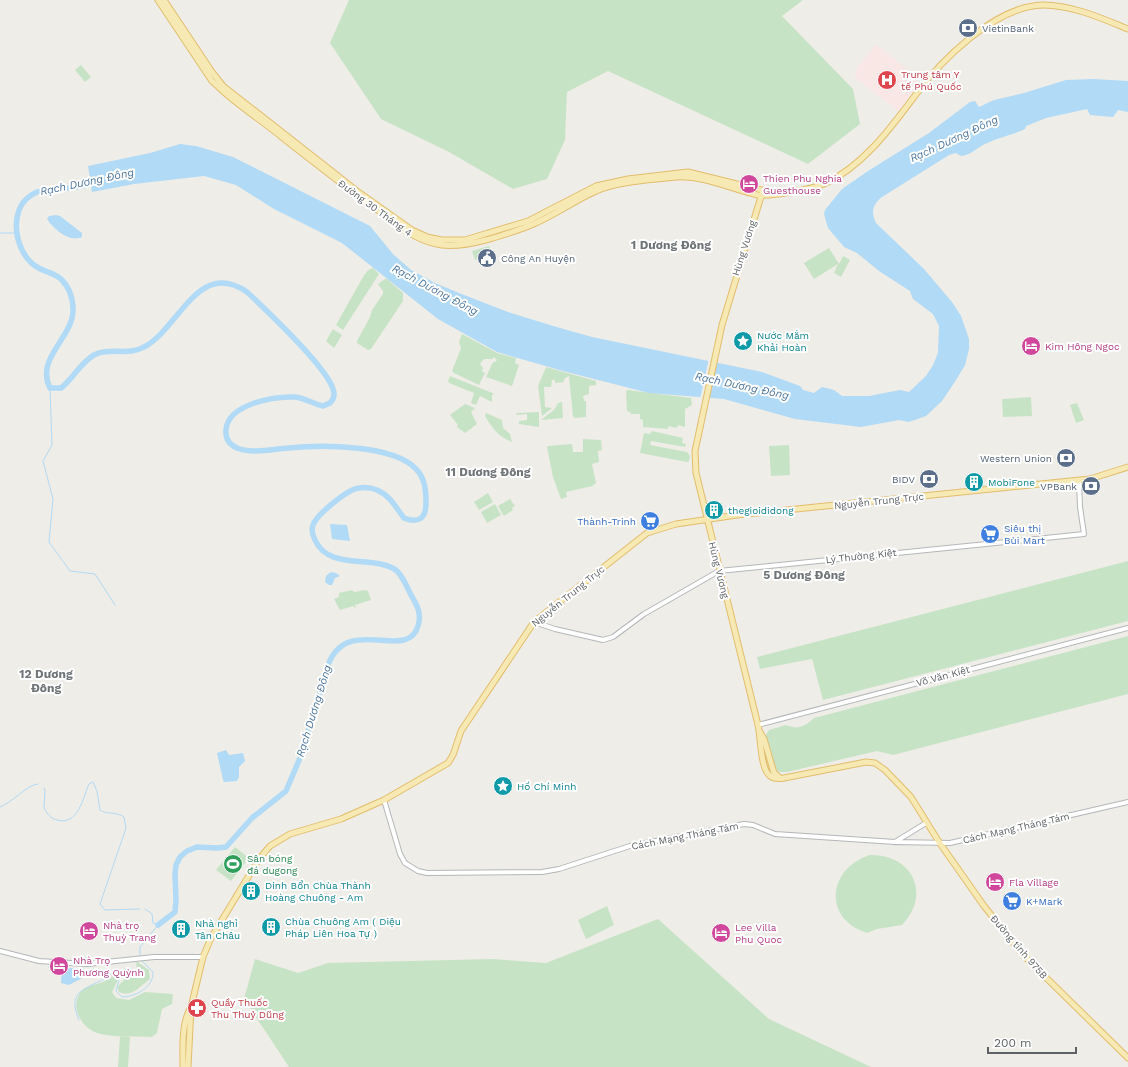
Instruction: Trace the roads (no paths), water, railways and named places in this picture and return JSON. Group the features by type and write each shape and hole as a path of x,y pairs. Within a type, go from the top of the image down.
{"main road":[{"name":"Đường 30 Tháng 4","path":"158,0 188,42 240,104 274,124 301,150 411,233 442,240 466,242 525,224 593,190 629,181 687,174 762,193 806,190 824,184 844,172 890,129 918,92 947,60 986,26 1013,12 1037,6 1053,6 1090,14 1128,29"},
{"name":"Đường 30 Tháng 4","path":"164,0 188,42"},
{"name":"Hùng Vương","path":"762,193 734,279 703,406 694,457 696,473 719,571 760,732 764,739 774,774 784,778 866,762 875,763 885,770 905,789 939,842"},
{"name":"Nguyễn Trung Trực","path":"188,1067 191,1007 203,957 211,938 259,859 270,846 290,834 341,819 384,800 434,772 450,760 461,731 534,622 647,533 672,524 707,519 1090,479 1128,467"},
{"name":"Đường tỉnh 975B","path":"939,842 984,906 1025,957 1128,1058"},
{"name":"Nguyễn Trung Trực","path":"183,1067 185,1031 188,1012 191,1007"}],"street":[{"name":"Lý Thường Kiệt","path":"534,622 597,639 613,637 644,614 719,571 1084,534 1080,507 1079,480"},
{"name":"Võ Văn Kiệt","path":"758,724 1128,628"},
{"name":"Cách Mạng Tháng Tám","path":"384,800 400,854 405,863 418,871 427,873 542,872 565,868 630,846 744,824 753,825 775,834 895,842 950,843 970,837 1128,802"},
{"path":"895,842 926,823"},
{"path":"0,951 39,961 98,964 154,957 203,957"}],"water":[{"path":"1093,79 1128,81 1128,112 1118,110 1113,117 1090,115 1087,109 1046,118 1026,126 1025,129 983,145 973,152 961,156 956,153 949,155 882,197 874,206 873,215 876,223 924,269 952,302 961,316 969,339 969,349 965,365 956,380 942,401 926,416 909,422 899,420 861,427 795,419 724,399 649,393 497,352 438,319 342,243 274,209 236,185 204,176 134,184 92,192 88,166 150,153 180,144 196,146 233,157 370,226 393,254 411,270 435,283 508,312 592,337 762,372 800,386 803,390 814,393 822,387 834,390 842,396 869,396 900,390 909,392 926,376 938,353 939,326 933,314 913,299 910,291 879,271 857,253 844,247 828,228 824,214 825,210 842,189 929,133 970,102 975,101 979,107 994,100 1024,93 1066,80"},
{"path":"49,216 60,216 82,233 82,237 67,237 58,231 47,219"},
{"path":"330,524 347,525 350,541 332,539"},
{"path":"331,572 340,576 335,578 332,585 329,585 325,582 326,576"},
{"path":"226,750 229,755 243,753 245,761 239,767 239,777 237,781 224,782 223,780 217,753"},
{"path":"62,966 63,968 81,968 81,973 85,972 84,977 69,985 61,983"}],"waterway":[{"name":"Rạch Dương Đông","path":"98,182 76,187 34,193 23,203 19,211 17,231 22,250 27,259 34,265 61,279 70,293 72,302 73,310 71,320 47,367 47,377 50,388 61,388 85,362 94,355 106,352 132,351 144,347 156,338 190,300 202,290 215,284 230,284 247,292 308,353 328,379 334,395 330,403 323,406 295,397 276,398 254,403 235,413 229,420 226,429 229,443 237,448 249,451 318,446 355,448 391,455 405,461 416,469 423,480 426,493 425,513 418,520 409,520 404,518 393,502 375,489 359,488 354,489 340,498 326,509 315,521 312,529 314,538 322,550 331,556 354,561 378,563 397,571 403,579 417,606 419,614 418,626 412,636 402,640 362,640 349,642 337,650 328,665 300,758 286,791 252,818 226,847 197,847 187,851 180,857 176,865 175,874 175,912 158,925"},
{"path":"0,233 17,233"},
{"path":"50,388 52,445 43,461 53,499 49,542 70,571 95,574 115,605"},
{"name":"Rạch Dương Đông","path":"44,788 44,807 49,815 57,820 64,821 75,815 79,810 89,784 93,782 97,791 100,810 124,817 126,828 100,904 105,910 140,909"},
{"name":"Rạch Dương Đông","path":"0,807 30,787 38,784"},
{"path":"140,957 140,947 158,925 153,923 152,914 145,909"},
{"path":"79,1020 75,1003 79,993 117,970 121,973 116,991 122,997 127,997 138,993 147,987 153,972 141,960"}],"place":[{"name":"VietinBank","path":"968,28"},
{"name":"Trung tâm Y tế Phú Quốc","path":"887,80"},
{"name":"Thien Phu Nghia Guesthouse","path":"749,184"},
{"name":"Công An Huyện","path":"487,258"},
{"name":"Nước Mắm Khải Hoàn","path":"743,341"},
{"name":"Kim Hông Ngoc","path":"1031,346"},
{"name":"Western Union","path":"1066,458"},
{"name":"BIDV","path":"929,479"},
{"name":"MobiFone","path":"974,482"},
{"name":"VPBank","path":"1091,486"},
{"name":"thegioididong","path":"714,510"},
{"name":"Thành-Trinh","path":"650,521"},
{"name":"Siêu thị Bùi Mart","path":"990,534"},
{"name":"Hồ Chí Minh","path":"503,786"},
{"name":"Sân bóng đá dugong","path":"233,864"},
{"name":"Fla Village","path":"995,882"},
{"name":"Dinh Bổn Chùa Thành Hoàng Chuông - Am","path":"251,891"},
{"name":"K+Mark","path":"1012,901"},
{"name":"Chùa Chuông Am ( Diệu Pháp Liên Hoa Tự )","path":"271,927"},
{"name":"Nhà nghỉ Tân Châu","path":"181,929"},
{"name":"Nhà trọ Thuỳ Trang","path":"89,931"},
{"name":"Lee Villa Phu Quoc","path":"721,933"},
{"name":"Nhà Trọ Phương Quỳnh","path":"59,966"},
{"name":"Quầy Thuốc Thu Thuỷ Dũng","path":"197,1008"}],"district":[{"name":"1 Dương Đông","path":"671,245"},
{"name":"11 Dương Đông","path":"488,472"},
{"name":"5 Dương Đông","path":"804,575"},
{"name":"12 Dương Đông","path":"46,681"}]}
